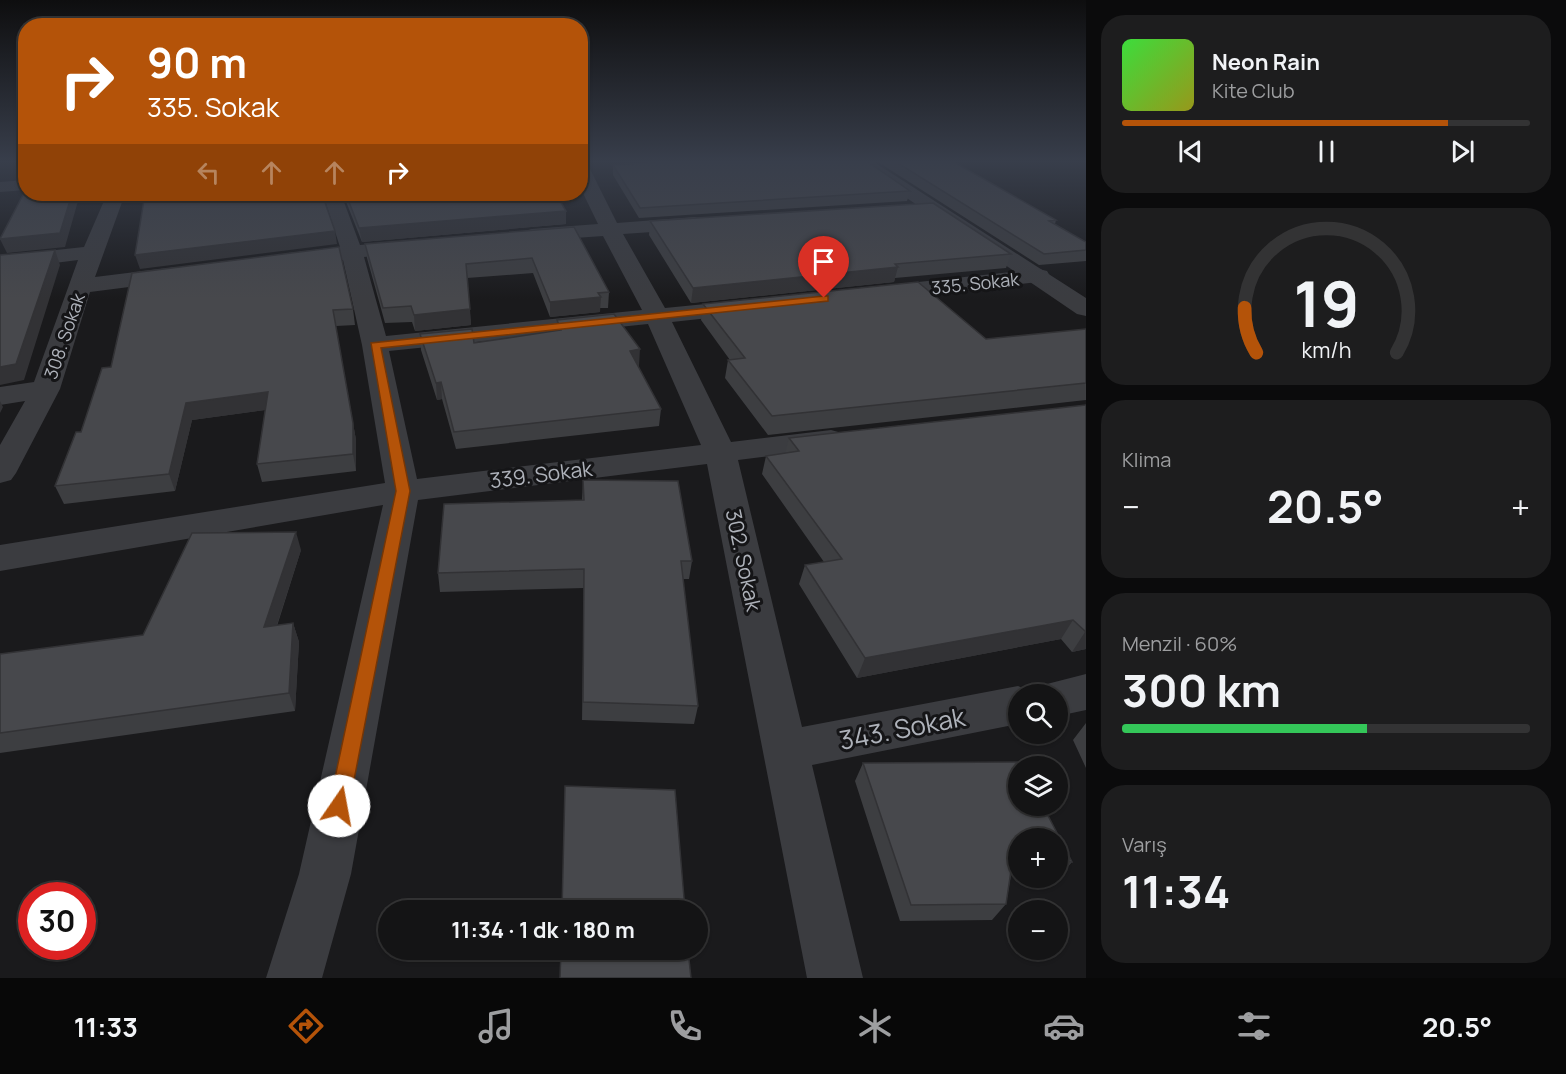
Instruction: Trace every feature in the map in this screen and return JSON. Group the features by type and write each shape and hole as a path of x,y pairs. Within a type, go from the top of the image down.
{"street":[{"name":"308. Sokak","path":"0,473 46,388 92,252 110,208"},
{"path":"294,978 325,874 403,491 375,345 352,251 337,208"},
{"name":"302. Sokak","path":"602,208 610,229 657,316 720,452 835,978"},
{"path":"904,209 920,208"},
{"path":"929,208 1039,276 1086,309"},
{"path":"516,237 716,222"},
{"path":"270,262 352,251 434,244"},
{"path":"0,263 92,252"},
{"path":"81,286 199,271"},
{"name":"335. Sokak","path":"860,295 1039,276"},
{"path":"375,345 765,305"},
{"path":"0,396 46,388"},
{"name":"339. Sokak","path":"0,558 403,491 862,436"},
{"path":"1068,696 1086,692"},
{"name":"343. Sokak","path":"786,750 1008,707"}],"building":[{"path":"16,208 68,208 60,233 0,239"},
{"path":"143,208 327,208 335,231 135,255"},
{"path":"351,208 564,208 566,211 359,228"},
{"path":"860,208 940,208 1011,254 895,264 898,267 693,288 650,221"},
{"path":"969,208 1034,208 1056,220 1049,221 1086,242 1086,250 1044,254"},
{"path":"574,227 609,292 598,293 601,297 550,302 532,258 466,264 470,309 414,315 411,306 383,308 365,244"},
{"path":"339,247 353,309 333,310 353,423 353,454 257,464 268,392 186,403 169,474 55,486 76,432 81,432 102,368 111,367 132,273"},
{"path":"55,250 16,364 0,367 0,255"},
{"path":"918,282 986,339 1086,329 1086,383 772,416 728,360 745,358 703,304"},
{"path":"614,314 640,349 630,351 661,409 454,432 441,382 436,383 420,334 472,329 474,343 561,330 557,320"},
{"path":"1086,405 1086,632 1073,620 865,658 805,565 842,559 766,456 799,451 789,438"},
{"path":"583,480 678,481 692,561 681,561 698,706 583,702 584,569 438,573 444,504 584,500"},
{"path":"296,532 264,627 293,623 289,693 0,733 0,654 143,635 192,533"},
{"path":"1008,762 1008,816 1048,816 1054,828 1008,828 1008,888 1006,904 911,905 863,763"},
{"path":"565,786 675,790 684,900 562,900"},
{"path":"561,960 689,960 691,978 560,978"}],"route":[{"path":"339,806 403,491 375,345 824,298"}]}
